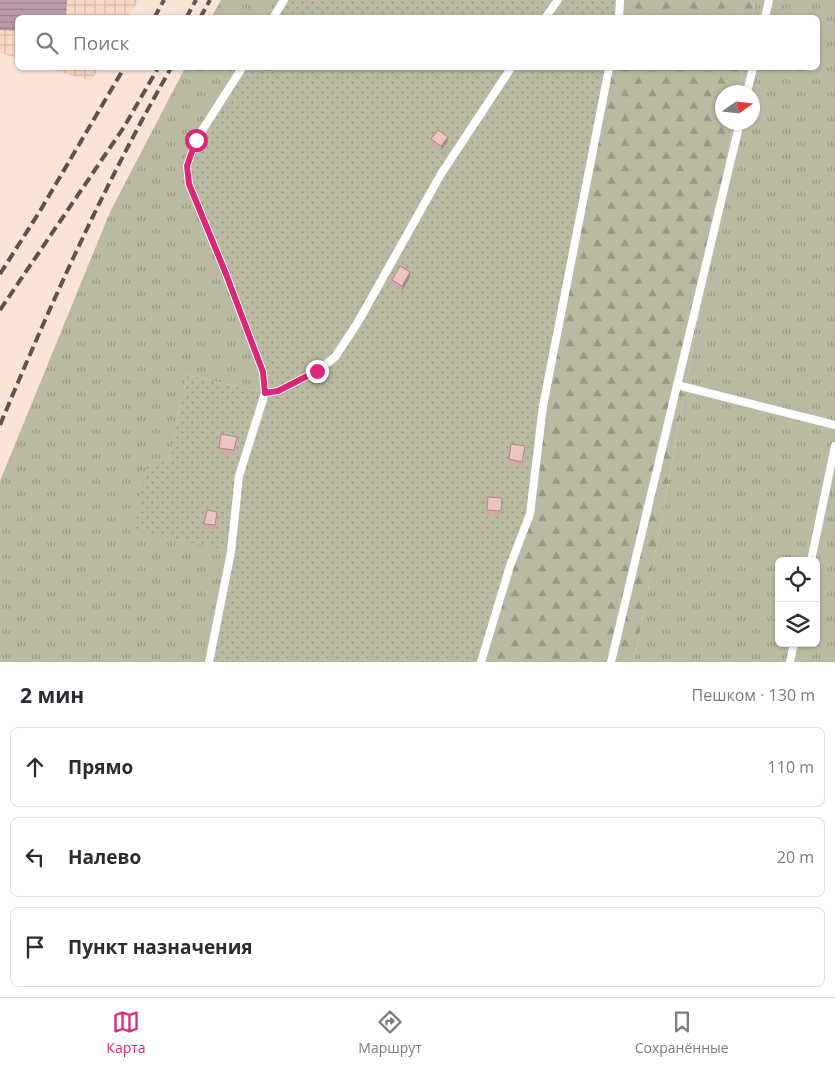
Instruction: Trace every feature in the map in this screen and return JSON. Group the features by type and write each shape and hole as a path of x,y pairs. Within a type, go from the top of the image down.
{"lane":[{"path":"275,15 284,0"},
{"path":"547,15 558,0"},
{"path":"619,15 620,0"},
{"path":"766,15 769,0"},
{"path":"209,662 231,552 239,476 265,393 263,372 226,274 196,205 189,184 187,166 196,140 241,70"},
{"path":"265,393 278,391 317,371 334,358 358,322 441,174 509,70"},
{"path":"481,662 510,566 530,514 543,406 609,70"},
{"path":"749,85 752,70"},
{"path":"611,662 738,130"},
{"path":"677,385 835,425"},
{"path":"812,557 835,446"},
{"path":"790,662 793,647"}],"shaded area":[{"path":"0,0 139,0 129,15 15,15 15,57 0,53"},
{"path":"0,0 67,0 66,15 15,15 15,31 0,30"},
{"path":"54,70 98,70 91,81"}],"green space":[{"path":"221,0 284,0 274,15 213,15"},
{"path":"284,0 620,0 619,15 275,15"},
{"path":"620,0 755,0 752,15 619,15"},
{"path":"755,0 835,0 835,662 634,662 732,130 760,130 760,85 740,85 743,70 820,70 820,15 752,15"},
{"path":"184,70 242,70 265,393 187,375 169,461 134,528 231,552 209,662 0,662 0,481 110,212"},
{"path":"241,70 609,70 543,406 530,514 481,662 209,662 230,552 134,529 146,467 169,460 187,375 265,393 263,372 197,205 187,166 196,140"},
{"path":"609,70 743,70 740,85 715,85 715,130 732,130 634,662 481,662 538,455"}],"building":[{"path":"438,130 448,137 441,146 431,139"},
{"path":"400,266 410,272 402,286 392,280"},
{"path":"221,434 237,437 234,450 219,448"},
{"path":"511,444 525,446 522,462 509,459"},
{"path":"488,497 502,498 501,511 487,510"},
{"path":"207,510 217,512 215,525 204,524"}],"railway":[{"path":"156,15 164,0"},
{"path":"188,15 196,0"},
{"path":"202,15 210,0"},
{"path":"0,274 40,211 123,70"},
{"path":"0,310 124,127 157,70"},
{"path":"0,425 39,334 101,199 170,70"}],"route":[{"path":"196,140 187,166 189,184 263,372 265,393 278,391 317,371"}]}
